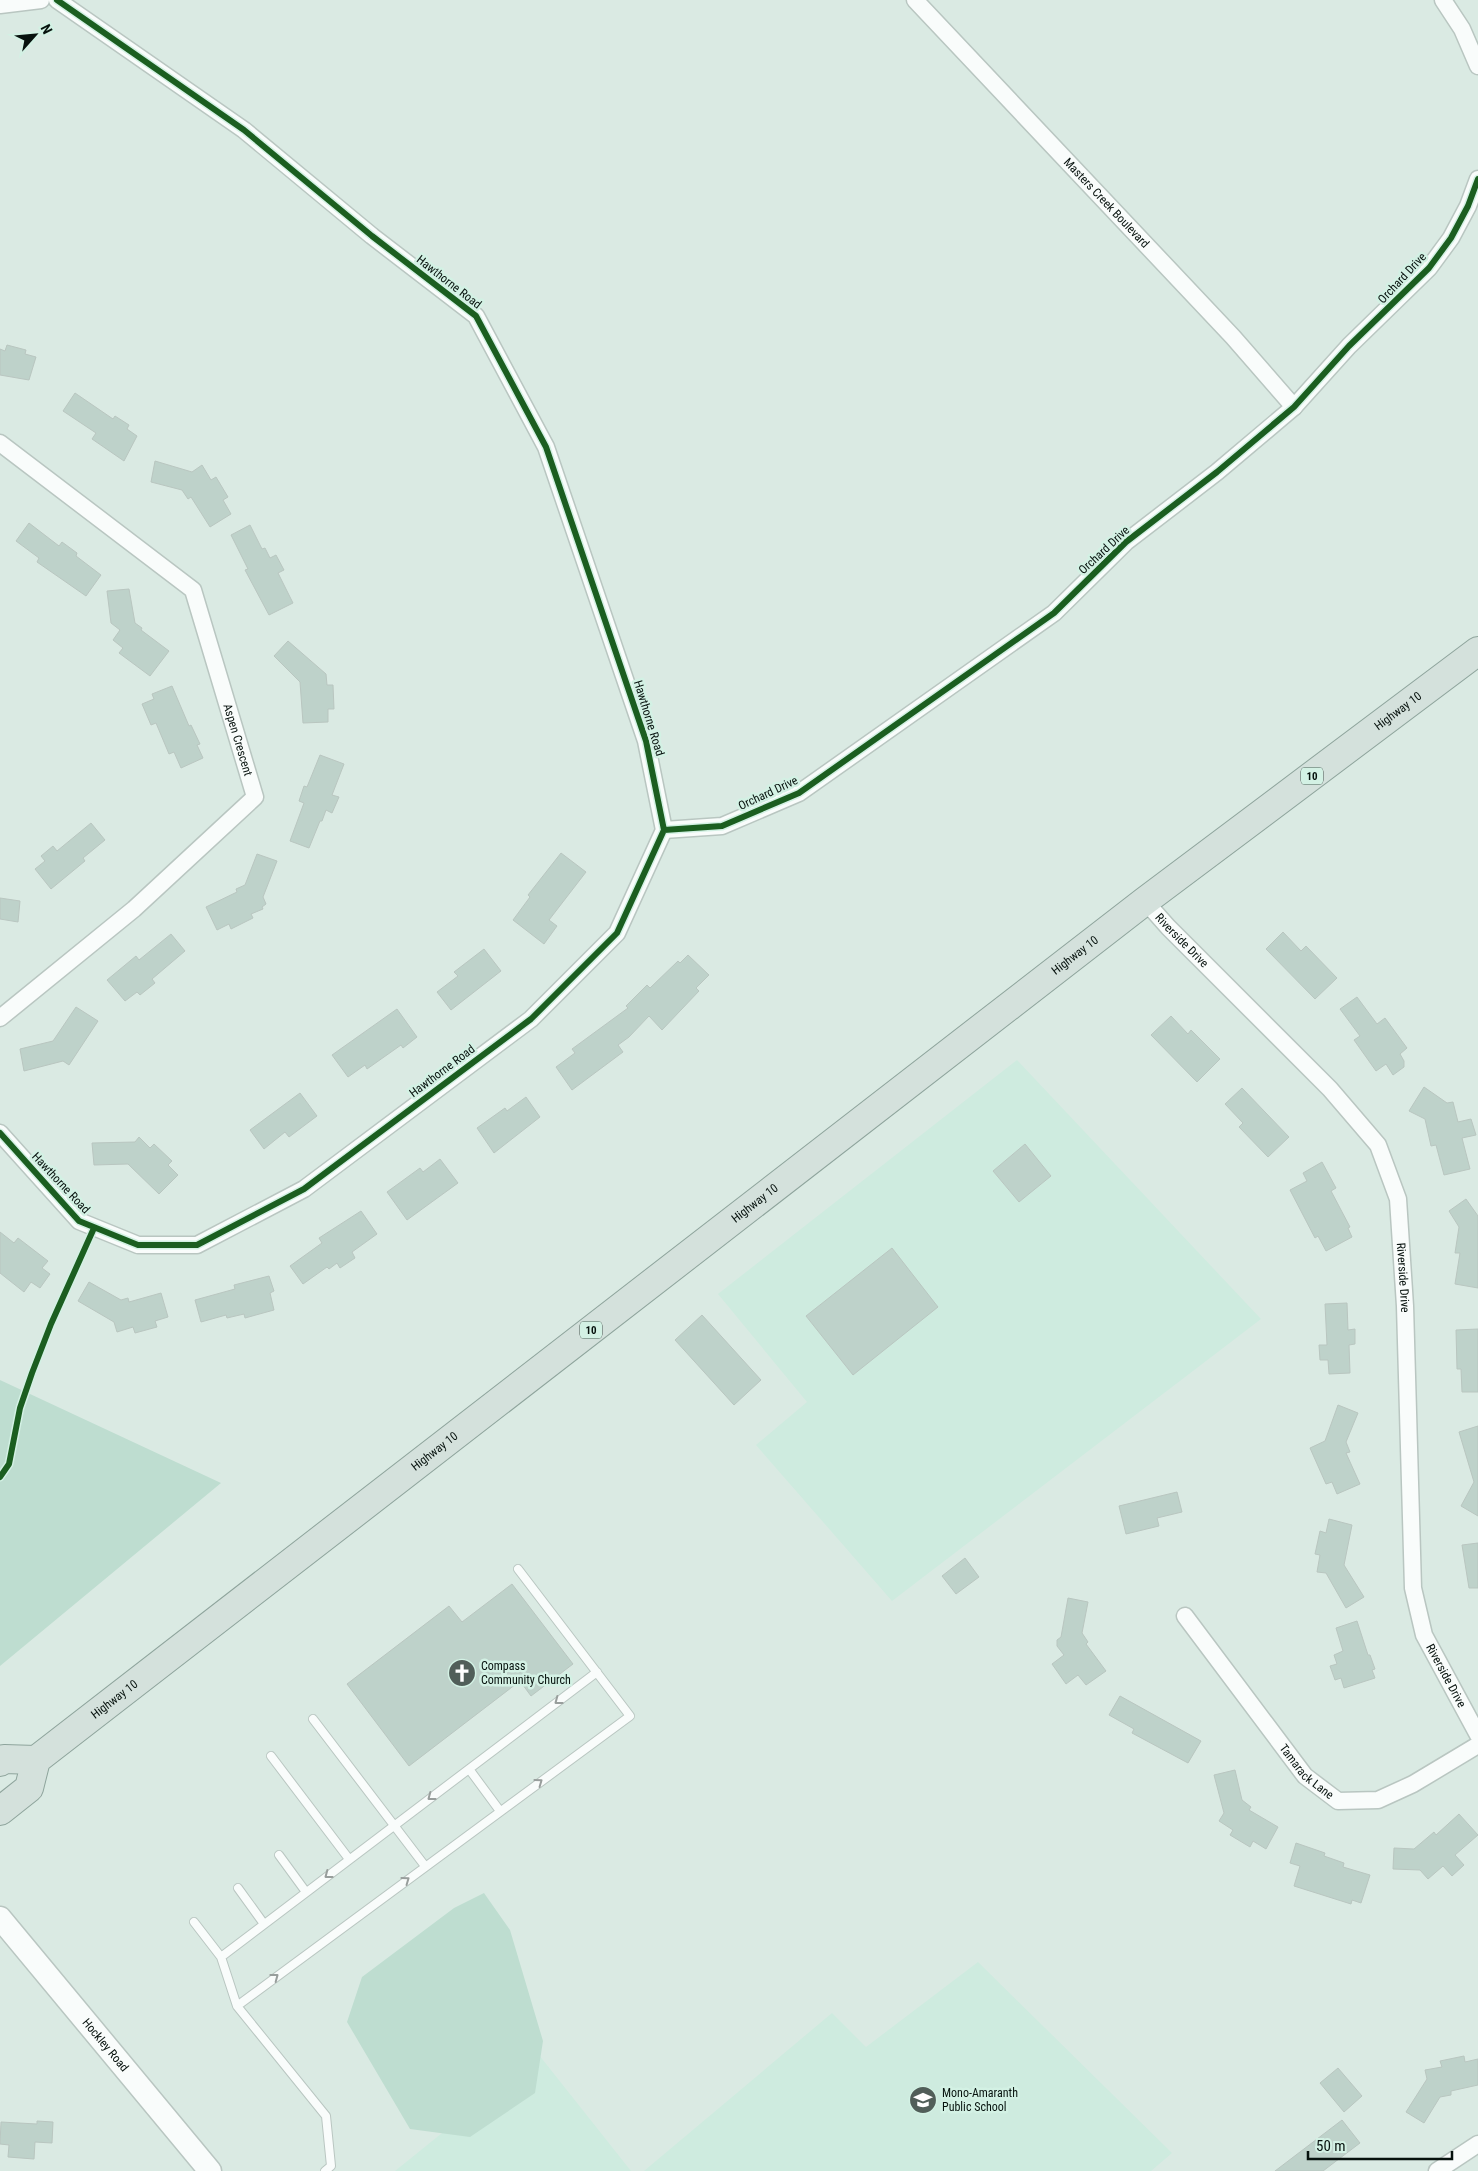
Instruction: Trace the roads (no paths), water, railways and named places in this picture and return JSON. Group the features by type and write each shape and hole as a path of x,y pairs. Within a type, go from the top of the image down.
{"highway":[{"name":"Highway 10","path":"36,1760 1145,901 1478,651"},
{"path":"0,1762 4,1759 36,1760 29,1788 0,1811"}],"main road":[{"name":"Hockley Road","path":"0,1918 210,2171"}],"street":[{"path":"0,5 41,0"},
{"name":"Hawthorne Road","path":"0,1133 79,1221 138,1245 197,1246 304,1189 530,1019 617,933 664,830 646,741 546,447 476,316 372,236 244,130 57,0"},
{"name":"Masters Creek Boulevard","path":"916,0 1227,330 1294,407"},
{"path":"1443,0 1462,29 1478,66"},
{"name":"Orchard Drive","path":"664,830 722,826 799,793 1054,613 1126,542 1216,472 1294,407 1349,346 1429,268 1451,238 1468,206 1478,179"},
{"name":"Aspen Crescent","path":"0,443 193,590 256,797 134,909 0,1018"},
{"name":"Riverside Drive","path":"1145,901 1168,927 1330,1090 1378,1145 1398,1199 1405,1306 1414,1588 1424,1635 1478,1735"},
{"name":"Tamarack Lane","path":"1185,1616 1305,1776 1338,1801 1378,1800 1413,1784 1478,1745"},
{"path":"1437,2171 1478,2144"}],"lane":[{"path":"236,2006 630,1716 518,1569"},
{"path":"221,1957 596,1672"},
{"path":"313,1719 425,1866"},
{"path":"270,1756 349,1859"},
{"path":"468,1769 500,1811"},
{"path":"279,1856 306,1892"},
{"path":"238,1888 264,1924"},
{"path":"194,1922 221,1957 236,2006 326,2116 331,2166 325,2171"}],"place":[{"name":"Compass Community Church","path":"462,1673"},
{"name":"Mono-Amaranth Public School","path":"923,2100"}]}
